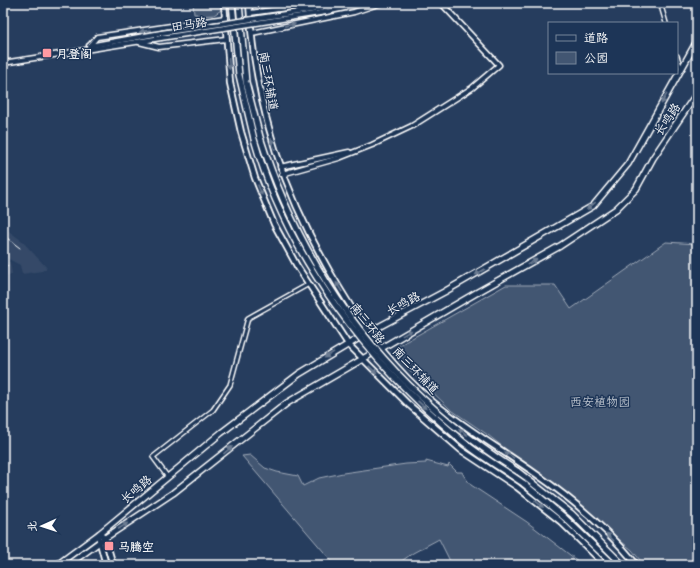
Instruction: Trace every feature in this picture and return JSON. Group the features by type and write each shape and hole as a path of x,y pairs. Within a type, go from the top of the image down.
{"main road":[{"path":"224,3 230,83 241,132 255,178 274,224 308,284 348,344 408,404 461,450 517,487 560,521 605,565"},
{"name":"南三环路","path":"232,3 239,75 254,139 266,177 306,260 353,330 375,357 420,404 462,441 523,483 566,518 614,565"},
{"name":"南三环路","path":"239,3 246,82 269,166 306,249 340,303 364,336 410,385 448,421 491,454 517,471 572,514 623,565"},
{"name":"南三环辅道","path":"250,3 252,33 264,109 282,174 318,254 350,305 369,332 414,385 434,402 562,494 606,532 637,565"},
{"name":"长鸣路","path":"57,565 99,534 167,476 274,392 348,344 444,292 593,206 628,164 697,41"},
{"name":"长鸣路","path":"68,565 105,538 173,493 287,403 381,347 560,246 616,209 636,189 653,158 697,93"},
{"path":"99,534 105,538 113,565"},
{"path":"99,534 106,565"}],"street":[{"name":"田马路","path":"90,45 161,36 350,3"},
{"name":"田马路","path":"325,8 368,3"},
{"path":"252,33 354,12 381,3"},
{"path":"282,174 339,158 392,136 432,115 472,88 499,64 440,3"},
{"path":"657,3 661,6 666,22"},
{"path":"250,13 325,8"},
{"path":"84,50 97,37 225,18"},
{"name":"田马路","path":"3,63 138,42 161,36"},
{"path":"138,42 159,47 226,39"},
{"path":"678,59 681,69"},
{"path":"280,167 357,150"},
{"path":"167,476 153,457 213,410 230,385 248,318 308,284"}],"shaded area":[{"path":"3,227 21,240 47,268 42,271 22,274 20,265 3,256"},
{"path":"10,262 12,274 3,277 3,263"}],"green space":[{"path":"193,3 221,3 221,10 214,15 198,16 197,14 194,14"},
{"name":"西安植物园","path":"666,242 697,244 697,565 644,565 632,550 488,435 450,409 396,357 398,346 506,285 555,285 571,309"},
{"path":"250,455 265,468 298,476 303,486 319,478 343,473 406,464 426,463 426,461 448,467 449,464 457,472 462,472 471,485 527,522 583,565 452,565 439,539 413,553 396,565 335,565 242,456"}],"railway":[{"path":"3,235 20,248"},
{"path":"3,266 8,266"}],"place":[{"name":"月登阁","path":"47,53"},
{"name":"马腾空","path":"109,546"}]}
